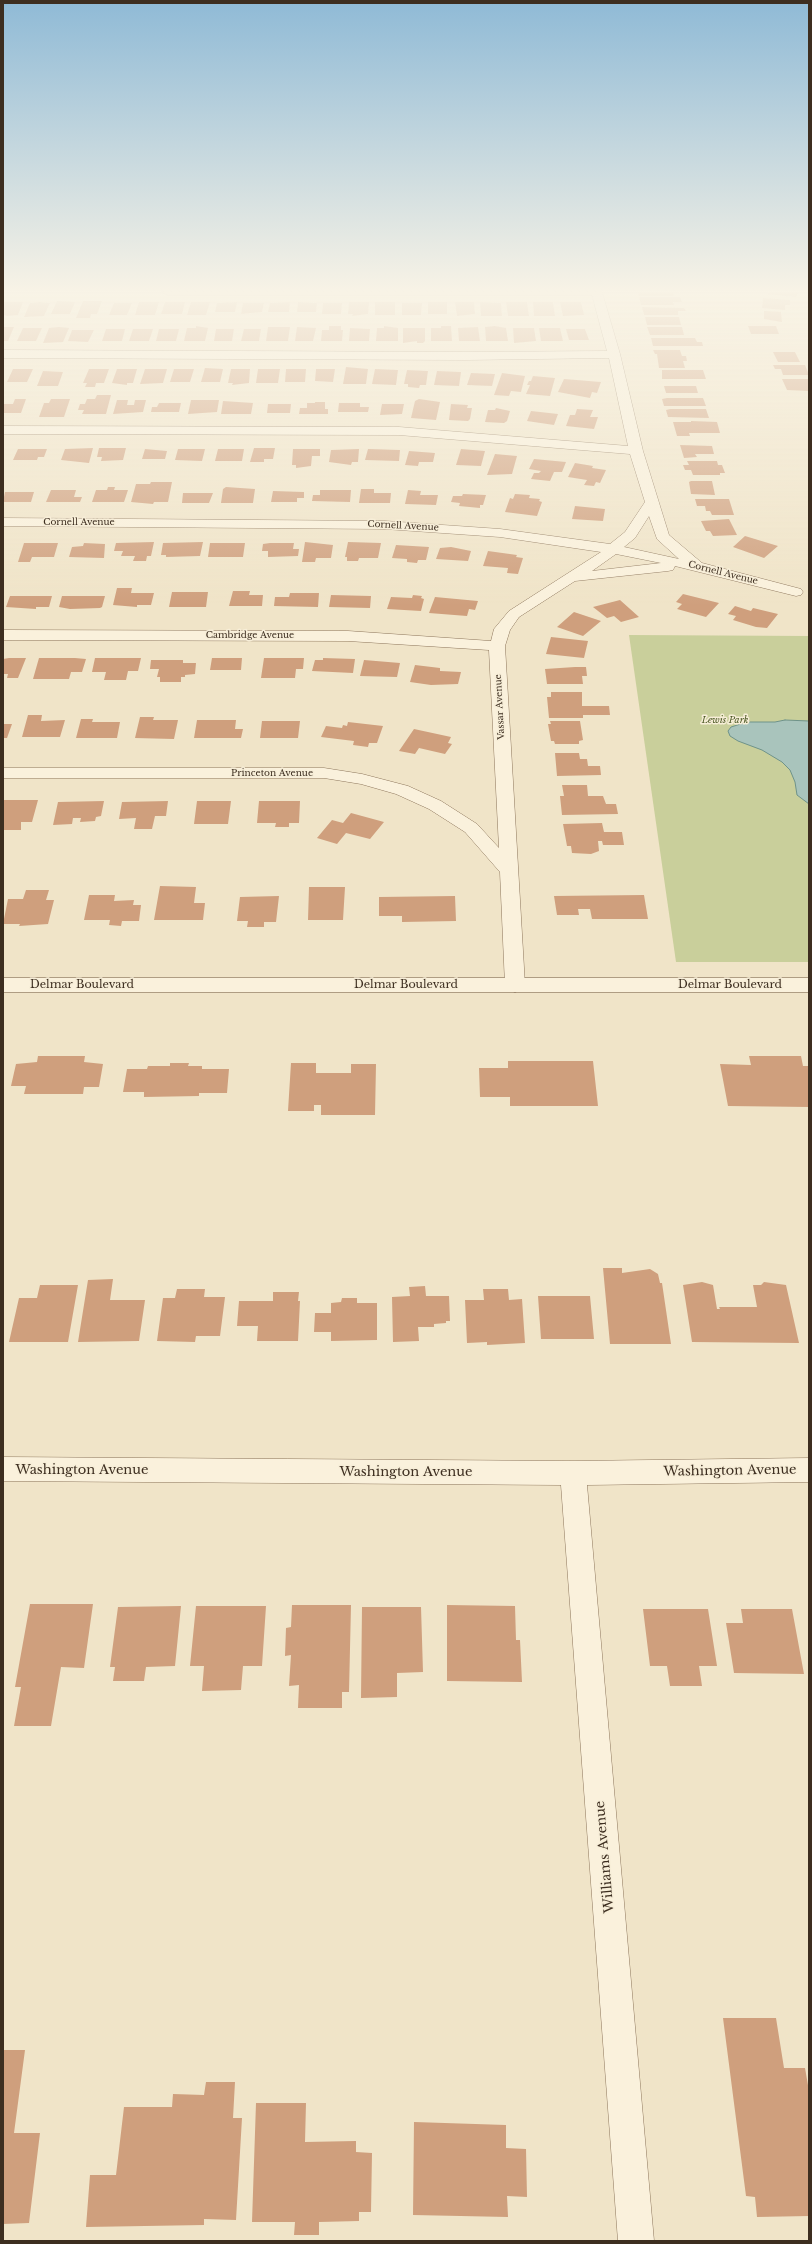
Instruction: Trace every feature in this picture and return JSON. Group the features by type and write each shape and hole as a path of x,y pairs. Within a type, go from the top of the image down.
{"street":[{"path":"624,397 636,451 662,536 675,549 703,568"},
{"path":"3,430 399,431 510,439 636,451"},
{"name":"Vassar Avenue","path":"515,985 497,646 502,629 514,614 534,600 592,566 613,549 630,535 652,501"},
{"name":"Cornell Avenue","path":"3,522 385,525 500,532 613,549 703,568 796,592"},
{"path":"567,581 600,574 637,570 680,566 703,568"},
{"name":"Cambridge Avenue","path":"3,635 348,636 497,646"},
{"name":"Princeton Avenue","path":"3,773 324,773 362,779 402,790 435,804 471,828 509,871"},
{"name":"Delmar Boulevard","path":"3,985 809,985"},
{"name":"Washington Avenue","path":"3,1469 573,1473 809,1470"},
{"name":"Williams Avenue","path":"573,1473 636,2241"}],"green space":[{"name":"Lewis Park","path":"629,635 809,636 809,962 676,962"}],"water":[{"path":"785,720 809,721 809,804 797,795 795,782 790,770 782,762 762,750 738,741 730,736 728,731 731,727 747,722 775,722"}],"building":[{"path":"96,397 111,397 106,414 82,414 84,410 78,410 80,404 85,404 87,399 95,399"},
{"path":"703,398 706,406 664,406 662,399"},
{"path":"15,399 26,399 21,413 3,413 3,404 13,404"},
{"path":"51,399 70,399 64,417 39,417 44,403 49,403"},
{"path":"419,399 440,402 436,420 411,418 415,401"},
{"path":"117,400 128,400 127,405 134,405 135,400 146,400 143,412 113,414"},
{"path":"191,400 219,400 217,412 188,414"},
{"path":"223,401 253,403 251,414 221,414"},
{"path":"325,402 325,409 328,409 328,414 299,414 300,408 307,408 307,403"},
{"path":"159,403 181,403 179,412 151,412 152,407 157,407"},
{"path":"339,403 360,403 360,407 369,407 368,412 338,412"},
{"path":"268,404 291,404 290,413 267,413"},
{"path":"382,404 404,404 402,414 380,415"},
{"path":"451,404 468,405 467,408 472,408 470,419 468,421 449,420"},
{"path":"496,408 510,411 507,421 504,423 485,422 488,410 495,410"},
{"path":"577,409 593,410 590,417 598,417 594,429 566,426 570,415 575,415"},
{"path":"706,409 709,418 668,417 666,410"},
{"path":"531,411 558,414 554,425 527,421"},
{"path":"673,422 717,422 720,433 689,433 690,436 677,436"},
{"path":"680,445 712,446 714,454 695,454 697,457 684,458"},
{"path":"93,448 89,463 61,460 65,449"},
{"path":"99,448 126,448 123,460 101,461 102,457 97,457"},
{"path":"254,448 275,448 273,459 264,459 264,462 250,462"},
{"path":"18,449 47,449 44,457 38,457 37,460 13,460"},
{"path":"145,449 167,451 165,459 142,459"},
{"path":"178,449 205,449 202,461 175,460"},
{"path":"218,449 244,449 242,461 215,461"},
{"path":"293,449 320,449 320,456 312,456 311,466 296,468 296,465 292,465"},
{"path":"359,449 358,462 352,462 351,465 329,462 331,450"},
{"path":"368,449 400,450 399,461 365,460"},
{"path":"461,449 485,451 481,466 456,465"},
{"path":"409,451 435,453 433,462 419,462 418,466 405,465"},
{"path":"495,454 517,456 512,474 487,475"},
{"path":"534,459 566,462 562,472 554,472 550,481 531,479 534,473 539,473 541,471 529,469"},
{"path":"687,461 717,461 718,465 722,465 725,473 720,473 720,475 693,475 691,470 685,470 683,465 689,465"},
{"path":"575,463 606,470 600,483 596,482 594,486 584,485 587,480 568,477"},
{"path":"712,481 715,495 691,494 689,482"},
{"path":"151,482 172,482 168,502 154,502 153,504 131,502 136,484 150,484"},
{"path":"108,487 115,487 114,490 128,490 124,502 92,502 96,490 107,490"},
{"path":"226,487 255,489 253,503 221,503 223,489"},
{"path":"361,489 374,489 374,493 391,493 390,503 359,503"},
{"path":"51,490 76,490 74,497 82,497 80,502 46,502"},
{"path":"320,490 351,490 350,502 312,501 313,495 320,495"},
{"path":"408,490 421,491 420,495 438,495 436,505 405,504"},
{"path":"273,491 304,492 304,498 297,498 297,502 271,502"},
{"path":"5,492 34,492 31,502 3,502"},
{"path":"183,493 213,493 209,503 182,503"},
{"path":"463,494 486,495 483,505 480,505 480,508 459,506 460,503 451,502 453,496 462,496"},
{"path":"515,494 530,495 529,498 540,499 539,501 542,502 537,516 505,512 510,498 513,499"},
{"path":"695,499 729,499 734,515 712,515 710,511 706,511 705,506 697,506"},
{"path":"575,506 605,509 603,521 572,519"},
{"path":"729,519 737,535 713,536 710,531 706,531 701,521"},
{"path":"745,536 778,546 764,558 733,547"},
{"path":"154,542 151,556 147,556 146,561 133,561 135,556 121,556 123,551 114,551 116,543"},
{"path":"203,542 200,556 166,557 166,555 161,555 163,543"},
{"path":"305,542 333,545 331,558 316,558 315,562 302,562"},
{"path":"348,542 381,543 378,558 359,558 358,561 347,561 347,557 345,557"},
{"path":"24,543 58,543 54,557 32,557 30,562 18,562"},
{"path":"84,543 105,544 104,558 69,557 72,547 83,546"},
{"path":"210,543 245,543 243,557 208,557"},
{"path":"294,543 293,549 299,549 298,556 268,557 268,551 262,551 263,544"},
{"path":"396,545 429,547 426,560 418,560 417,563 407,562 407,559 392,558"},
{"path":"451,547 471,551 468,561 436,559 440,548"},
{"path":"488,551 517,555 516,557 523,558 518,574 507,573 508,568 483,566"},
{"path":"117,588 132,588 131,593 154,593 151,605 137,605 137,607 113,605"},
{"path":"233,591 250,591 249,595 263,595 262,606 229,606"},
{"path":"172,592 208,592 206,607 169,607"},
{"path":"290,593 319,593 318,607 274,606 275,597 289,597"},
{"path":"683,594 719,603 706,617 677,609 682,604 676,602"},
{"path":"331,595 371,596 370,608 329,607"},
{"path":"413,595 422,596 421,598 424,599 421,611 387,609 391,597 412,598"},
{"path":"10,596 52,596 49,607 36,607 36,609 6,607"},
{"path":"62,596 105,596 102,607 100,608 70,609 59,607"},
{"path":"435,597 478,601 475,610 469,609 467,616 429,613"},
{"path":"620,600 639,617 621,622 614,616 607,618 593,607"},
{"path":"735,606 751,611 753,608 778,614 767,628 756,627 733,620 736,616 728,614"},
{"path":"574,612 601,621 583,636 557,627"},
{"path":"551,637 588,641 584,658 546,654"},
{"path":"26,658 18,678 7,678 8,674 3,674 3,659"},
{"path":"39,658 86,659 82,672 71,672 69,679 33,679"},
{"path":"95,658 141,658 138,671 128,671 126,680 104,680 106,672 92,672"},
{"path":"212,658 242,658 241,670 210,670"},
{"path":"264,658 304,658 303,669 296,669 295,678 261,678"},
{"path":"323,658 355,659 353,673 312,671 315,660 323,660"},
{"path":"151,660 183,660 183,663 196,663 195,674 181,677 181,682 160,682 160,677 157,677 159,669 150,669"},
{"path":"364,660 400,663 397,677 360,676"},
{"path":"415,665 440,668 440,671 461,672 458,684 431,685 410,682"},
{"path":"586,667 587,676 582,676 583,684 547,684 545,669"},
{"path":"551,692 582,692 582,706 609,706 610,715 583,715 583,718 549,718 547,697 551,697"},
{"path":"28,715 42,715 41,721 65,720 60,737 22,737"},
{"path":"140,717 154,717 153,720 178,720 174,739 135,738"},
{"path":"81,719 93,719 92,722 120,722 117,738 76,738"},
{"path":"197,720 236,720 235,729 243,729 241,738 194,738"},
{"path":"262,721 300,721 298,738 260,738"},
{"path":"550,721 580,721 583,740 579,741 579,744 555,744 554,741 551,741 548,724 551,724"},
{"path":"348,722 383,726 377,743 369,743 368,747 353,745 354,741 321,737 326,726 342,728 343,725 347,726"},
{"path":"3,724 12,724 7,738 3,738"},
{"path":"414,729 451,737 448,743 452,744 445,754 419,748 415,754 399,751"},
{"path":"555,753 579,753 580,759 587,759 588,766 600,766 601,775 557,776"},
{"path":"562,785 587,785 588,796 603,796 606,804 616,804 618,814 562,815 560,796 564,796"},
{"path":"3,800 38,800 32,822 21,822 21,830 3,830"},
{"path":"104,801 101,816 96,817 95,821 80,822 81,818 73,818 72,824 53,825 58,802"},
{"path":"168,801 166,816 155,816 152,829 134,829 136,818 119,819 122,802"},
{"path":"197,801 231,801 228,824 194,824"},
{"path":"259,801 300,801 299,823 289,823 289,827 275,827 276,823 257,823"},
{"path":"351,813 384,822 370,839 346,833 337,844 317,838 332,820 343,823"},
{"path":"602,823 604,832 622,832 624,845 603,845 602,841 598,841 599,851 591,854 572,853 571,846 567,846 563,824"},
{"path":"160,886 196,887 194,903 205,903 203,920 154,920"},
{"path":"309,887 345,887 343,920 308,920"},
{"path":"26,890 49,890 46,900 54,900 48,924 19,926 20,924 3,924 8,899 23,899"},
{"path":"89,895 115,895 114,901 134,900 133,905 141,905 139,921 122,921 121,926 109,925 110,920 84,920"},
{"path":"644,895 648,919 592,919 590,909 578,909 579,915 557,915 554,896"},
{"path":"279,896 276,922 264,922 264,927 247,927 248,921 237,921 240,897"},
{"path":"455,896 456,921 402,922 402,916 379,916 379,897"},
{"path":"38,1056 85,1056 84,1062 103,1064 99,1087 84,1087 83,1094 24,1094 26,1086 11,1086 16,1064 37,1062"},
{"path":"749,1056 801,1056 803,1066 809,1066 809,1107 728,1106 720,1064 751,1065"},
{"path":"508,1061 593,1061 598,1106 510,1106 510,1097 480,1097 479,1068 508,1068"},
{"path":"170,1063 189,1063 188,1066 202,1066 202,1069 229,1069 227,1093 199,1093 199,1096 144,1097 144,1092 123,1092 127,1069 147,1069 148,1066 170,1066"},
{"path":"291,1063 316,1063 316,1073 351,1073 351,1064 376,1064 375,1115 321,1115 321,1105 314,1105 314,1111 288,1111"},
{"path":"603,1268 622,1268 622,1273 650,1269 658,1274 660,1283 662,1283 671,1344 610,1344"},
{"path":"113,1279 110,1300 145,1300 139,1341 78,1342 88,1280"},
{"path":"702,1282 713,1285 717,1309 720,1309 719,1307 757,1307 753,1285 761,1285 764,1282 786,1285 799,1343 692,1342 683,1285"},
{"path":"40,1285 78,1285 68,1342 9,1342 19,1298 37,1298"},
{"path":"425,1286 426,1296 449,1296 450,1321 446,1321 446,1323 434,1324 434,1327 418,1327 419,1341 393,1342 392,1297 410,1296 409,1287"},
{"path":"177,1289 205,1289 204,1297 225,1297 220,1336 196,1336 195,1342 157,1341 163,1298 175,1298"},
{"path":"483,1289 508,1289 509,1300 522,1299 525,1343 487,1345 487,1342 467,1343 465,1300 484,1300"},
{"path":"273,1292 299,1292 298,1341 257,1341 258,1326 237,1326 239,1301 273,1301"},
{"path":"538,1296 590,1296 594,1339 541,1339"},
{"path":"342,1298 357,1298 357,1303 377,1303 377,1340 331,1341 331,1332 314,1332 315,1313 331,1313 331,1303 341,1302"},
{"path":"30,1604 93,1604 84,1668 61,1667 51,1726 14,1726 21,1687 15,1687"},
{"path":"292,1605 351,1605 349,1692 342,1692 342,1708 298,1708 299,1685 289,1686 291,1655 285,1656 286,1628 291,1627"},
{"path":"447,1605 515,1606 516,1640 520,1640 522,1682 447,1681"},
{"path":"181,1606 175,1666 146,1667 144,1681 113,1681 115,1667 110,1667 118,1607"},
{"path":"196,1606 266,1606 262,1666 243,1666 241,1690 202,1691 204,1666 190,1666"},
{"path":"362,1607 421,1607 423,1672 397,1673 397,1697 361,1698"},
{"path":"643,1609 708,1609 717,1666 699,1666 702,1686 670,1686 667,1666 650,1666"},
{"path":"741,1609 792,1609 804,1674 734,1673 726,1623 743,1623"},
{"path":"723,2018 776,2018 784,2068 805,2068 809,2091 809,2216 757,2217 755,2197 746,2196"},
{"path":"3,2050 25,2050 14,2133 40,2133 29,2223 3,2224"},
{"path":"206,2082 235,2082 233,2118 242,2118 236,2220 204,2219 204,2225 86,2227 90,2175 116,2175 124,2107 172,2107 173,2094 204,2095"},
{"path":"256,2103 306,2103 305,2142 356,2141 356,2152 372,2153 371,2212 359,2212 359,2221 319,2222 319,2235 294,2235 295,2222 252,2222"},
{"path":"414,2122 506,2125 506,2148 526,2149 527,2197 507,2196 508,2217 413,2215"}]}
